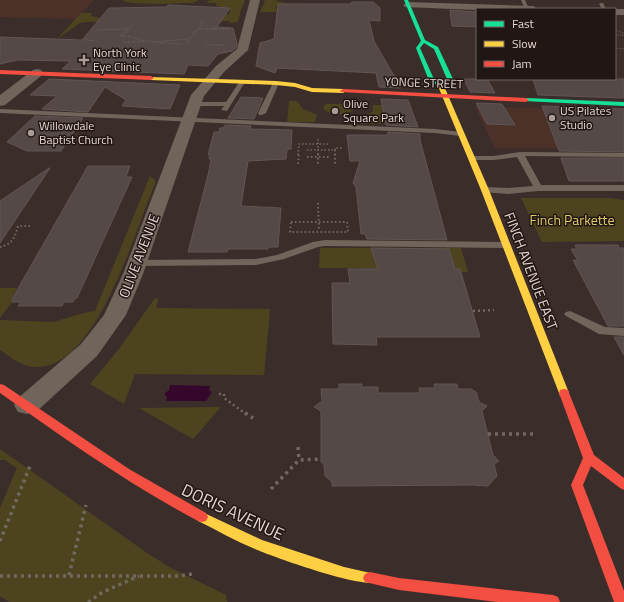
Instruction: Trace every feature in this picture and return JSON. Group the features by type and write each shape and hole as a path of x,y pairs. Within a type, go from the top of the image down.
{"main road":[{"path":"407,2 424,41 436,48 450,79 441,86 431,78 418,48 424,41"},
{"name":"YONGE STREET","path":"0,72 276,83 295,85 312,90 624,104"},
{"name":"YONGE STREET","path":"295,85 316,81 408,85"},
{"name":"YONGE STREET","path":"428,86 453,87"},
{"name":"FINCH AVENUE EAST","path":"441,86 485,190 589,458"},
{"name":"DORIS AVENUE","path":"0,388 114,465 176,504 259,546 344,573 399,584 553,602"},
{"path":"621,602 577,485 589,458 624,485"}],"street":[{"name":"OLIVE AVENUE","path":"27,405 80,358 103,333 119,307 137,263 198,95 210,80 242,50 255,0"},
{"path":"407,2 511,8"},
{"path":"0,102 37,73"}],"lane":[{"path":"191,112 232,105 242,82"},
{"path":"263,106 276,83"},
{"path":"0,111 191,112 318,127 461,134"},
{"path":"472,158 494,158 520,154 624,154"},
{"path":"520,154 538,188"},
{"path":"485,190 538,188 624,188"},
{"path":"137,263 256,262 280,257 312,245 325,243 506,245"},
{"path":"570,314 603,331 624,332"}],"path":[{"path":"186,43 199,29 202,21"},
{"path":"133,25 120,36 133,37 140,41"},
{"path":"96,30 129,29"},
{"path":"199,29 232,30"},
{"path":"123,42 140,41 151,43 176,39 189,39"},
{"path":"86,40 96,41"},
{"path":"162,42 182,44"},
{"path":"206,45 225,45 224,50"},
{"path":"318,127 318,164"},
{"path":"298,164 299,144 329,144"},
{"path":"307,150 335,150 335,148 342,148"},
{"path":"335,150 336,164"},
{"path":"307,157 329,157"},
{"path":"318,203 318,232"},
{"path":"291,222 347,222 348,232 318,232 290,232 291,222"},
{"path":"0,247 9,245 14,240 18,226 30,226"},
{"path":"473,311 494,310"},
{"path":"219,394 224,394 224,398 253,418"},
{"path":"488,434 536,434"},
{"path":"298,447 299,460"},
{"path":"271,490 299,460 321,459"},
{"path":"0,542 30,466"},
{"path":"69,575 86,505"},
{"path":"0,576 192,574"},
{"path":"88,602 103,592 141,575"}],"shaded area":[{"path":"0,0 94,0 76,19 0,17"},
{"path":"475,106 624,112 624,149 495,148"},
{"path":"170,385 210,386 209,390 212,392 206,401 166,401 167,397 164,394 169,390"}],"green space":[{"path":"122,0 198,1 192,3 155,4 134,3"},
{"path":"211,0 245,0 238,22 86,22 80,23 57,39 81,13 92,13 91,16 100,18 172,18 229,14 230,9 228,7 216,6 216,3 207,3"},
{"path":"263,0 304,4 278,4 275,8 277,12 260,12 265,1"},
{"path":"289,101 297,101 303,109 317,115 315,122 287,122"},
{"path":"326,104 352,104 356,108 349,112 334,114 323,108"},
{"path":"373,105 382,105 385,124 355,124 356,118 367,115 373,111"},
{"path":"150,176 155,180 155,184 125,262 111,294 95,322 77,346 57,362 35,367 30,367 21,363 0,350 0,320 53,322 95,311"},
{"name":"Finch Parkette","path":"521,198 610,198 624,200 624,241 542,242"},
{"path":"320,248 461,248 468,272 461,272 460,269 319,268"},
{"path":"0,288 17,288 11,299 13,299 12,302 0,318"},
{"path":"155,298 158,298 156,308 270,309 264,375 135,374 124,404 90,384 119,349"},
{"path":"221,407 193,439 139,408"},
{"path":"0,449 147,553 171,568 226,595 227,602 9,602 0,596 0,508 17,468 5,460 0,460"}],"building":[{"path":"352,2 373,2 380,8 380,21 369,20 374,41 401,88 379,87 376,73 277,68 275,73 256,66 260,43 274,39 278,4 350,4"},
{"path":"168,5 230,8 217,27 233,28 237,44 236,48 232,51 218,54 208,66 188,65 184,74 62,69 71,61 18,60 0,64 0,37 82,40 109,8 167,7"},
{"path":"450,10 476,12 476,27 452,26"},
{"path":"49,79 180,85 170,109 122,106 126,100 105,87 88,112 42,109 57,96 30,95"},
{"path":"464,79 488,80 495,93 470,92"},
{"path":"624,79 624,98 538,95 533,80"},
{"path":"241,97 263,98 254,119 228,118"},
{"path":"381,99 408,100 418,127 386,125"},
{"path":"476,103 502,104 515,125 487,124"},
{"path":"542,106 624,109 624,152 559,151"},
{"path":"35,116 83,118 61,151 27,151 7,142"},
{"path":"225,125 251,126 250,129 292,130 291,149 287,149 286,159 248,161 241,206 281,208 278,247 268,247 268,249 228,249 227,252 188,252 209,171 211,159 209,159 210,155 208,155 214,132 219,132 220,128 223,128"},
{"path":"388,132 420,134 420,140 447,240 367,239 365,234 361,234 356,187 353,183 360,161 350,161 347,135 388,135"},
{"path":"561,158 624,158 624,181 569,181"},
{"path":"88,166 130,166 126,177 132,177 77,298 75,298 73,302 64,302 62,306 18,306 21,302 12,302 12,299"},
{"path":"50,168 0,243 0,201"},
{"path":"575,245 618,245 619,248 624,248 624,326 608,326 573,260 578,261 571,249 577,249"},
{"path":"371,248 449,249 455,269 460,269 480,337 376,337 377,345 333,344 332,283 350,283 348,269 378,269"},
{"path":"614,337 624,337 624,355"},
{"path":"339,384 362,384 362,387 378,387 378,393 420,393 419,388 435,388 434,384 457,384 458,389 471,389 476,392 479,402 487,406 482,411 493,455 499,461 494,464 497,476 488,486 332,486 332,482 325,476 324,464 321,462 321,411 314,407 322,401 321,389 339,389"}],"traffic: fast":[{"path":"406,0 423,41 436,48 450,79 441,86"},
{"path":"423,41 418,48 431,78 441,86"},
{"path":"526,100 624,104"}],"traffic: slow":[{"path":"151,78 276,83 295,85 312,90 343,91"},
{"path":"441,86 485,190 564,393"},
{"path":"202,517 259,545 344,573 370,578"}],"traffic: jam":[{"path":"0,72 151,78"},
{"path":"343,91 526,100"},
{"path":"0,388 124,473 202,517"},
{"path":"564,393 589,458 624,485"},
{"path":"589,458 577,485 621,602"},
{"path":"370,578 399,584 553,602"}],"place":[{"name":"North York Eye Clinic","path":"84,60"},
{"name":"Olive Square Park","path":"335,111"},
{"name":"US Pilates Studio","path":"552,118"},
{"name":"Willowdale Baptist Church","path":"31,133"}]}
